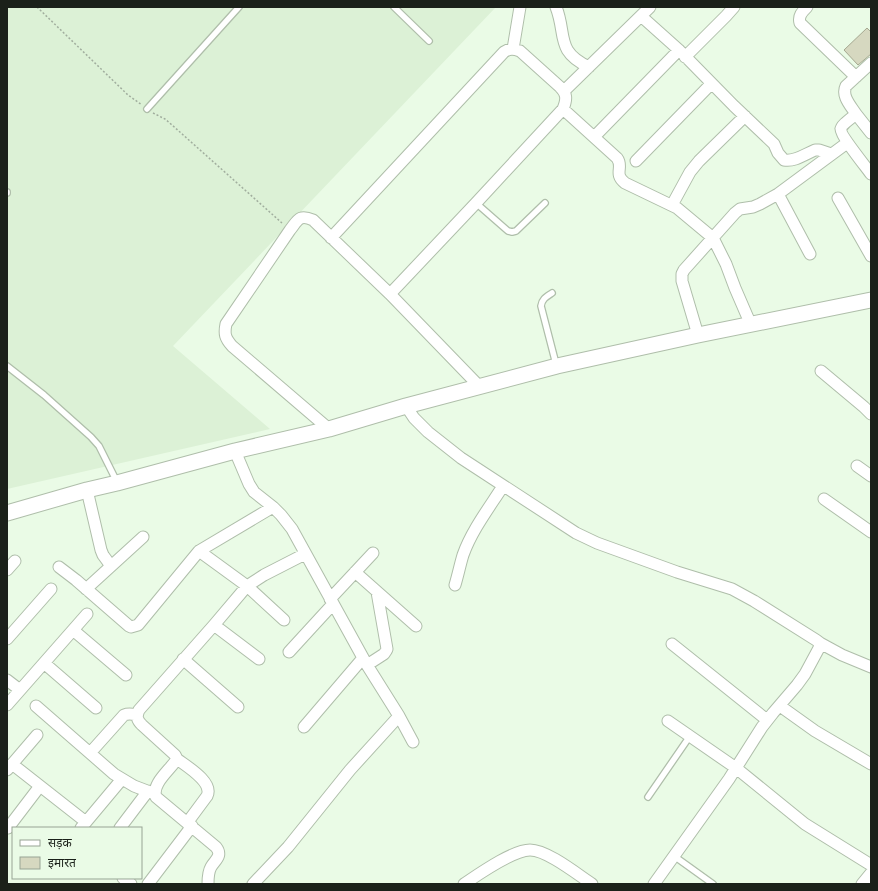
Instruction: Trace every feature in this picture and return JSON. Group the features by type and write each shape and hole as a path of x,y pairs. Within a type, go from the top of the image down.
{"main road":[{"path":"7,513 87,490 235,451 329,429 406,406 557,366 698,335 871,300"}],"street":[{"path":"514,49 520,7"},
{"path":"556,7 563,39 567,49 574,59 589,67"},
{"path":"564,91 650,7"},
{"path":"594,137 734,7"},
{"path":"807,7 800,14 800,23 856,77"},
{"path":"641,16 774,144 778,153 784,160 793,160 815,150 831,154"},
{"path":"331,238 504,52 509,49 520,51 564,91 566,103 563,109 476,204 390,294"},
{"path":"871,63 846,86 844,90 846,98 856,114 871,133"},
{"path":"636,162 712,84"},
{"path":"563,109 618,158 620,161 619,176 621,180 677,208 713,238 726,264 751,325"},
{"path":"856,114 841,127 841,132 847,143 871,174"},
{"path":"672,205 690,172 744,116"},
{"path":"698,335 681,278 684,270 734,213 740,209 760,204 778,194 847,143"},
{"path":"778,194 810,254"},
{"path":"838,198 871,256"},
{"path":"329,429 232,346 227,339 225,332 226,324 290,230 298,220 303,217 313,220 390,294 480,387"},
{"path":"821,371 871,414"},
{"path":"406,406 418,423 461,458 576,533 597,543 677,572 732,589 754,601 820,643 842,655 871,667"},
{"path":"235,451 254,492 273,507 292,529 365,661 399,716 413,742"},
{"path":"857,466 871,476"},
{"path":"455,585 462,557 468,544 503,486"},
{"path":"87,490 101,550 111,566"},
{"path":"824,499 870,529"},
{"path":"59,567 129,626 135,627 199,551 273,507"},
{"path":"86,589 143,537"},
{"path":"199,551 247,586 284,620"},
{"path":"289,652 332,601 354,572 373,553"},
{"path":"148,884 207,796 208,789 201,777 177,759 175,755 142,725 138,720 137,715 139,710 247,586 264,575 305,554"},
{"path":"7,570 16,561"},
{"path":"354,572 416,626"},
{"path":"7,639 51,589"},
{"path":"304,727 365,661 386,652 387,649 377,592"},
{"path":"7,705 87,614"},
{"path":"214,625 260,659"},
{"path":"73,630 126,675"},
{"path":"654,884 736,768 767,720 789,696 805,674 819,648 820,643"},
{"path":"672,644 767,720"},
{"path":"183,660 238,707"},
{"path":"44,663 96,708"},
{"path":"7,680 20,690"},
{"path":"36,706 114,774 134,786 151,793 219,850 218,858 208,873 208,884"},
{"path":"780,706 815,731 871,763"},
{"path":"90,753 124,715 137,715"},
{"path":"253,884 288,848 350,770 399,716"},
{"path":"668,721 736,768 805,824 871,865"},
{"path":"37,735 10,767 40,786 84,825 122,779"},
{"path":"121,827 155,789 157,784 177,759"},
{"path":"8,828 40,786"},
{"path":"464,884 489,867 515,854 529,850 534,850 545,854 558,861 592,884"},
{"path":"862,884 871,873"}],"lane":[{"path":"147,109 239,7"},
{"path":"394,7 429,40"},
{"path":"476,204 508,231 512,232 516,231 545,203"},
{"path":"552,293 543,299 541,306 557,366"},
{"path":"7,366 44,395 91,437 98,446 118,483"},
{"path":"648,797 690,736"},
{"path":"674,856 713,884"}],"path":[{"path":"37,7 128,95 147,109 166,119 290,230"}],"shaded area":[{"path":"7,7 496,7 173,346 270,429 7,489"}],"building":[{"path":"867,28 871,32 871,54 858,65 844,50"}]}
